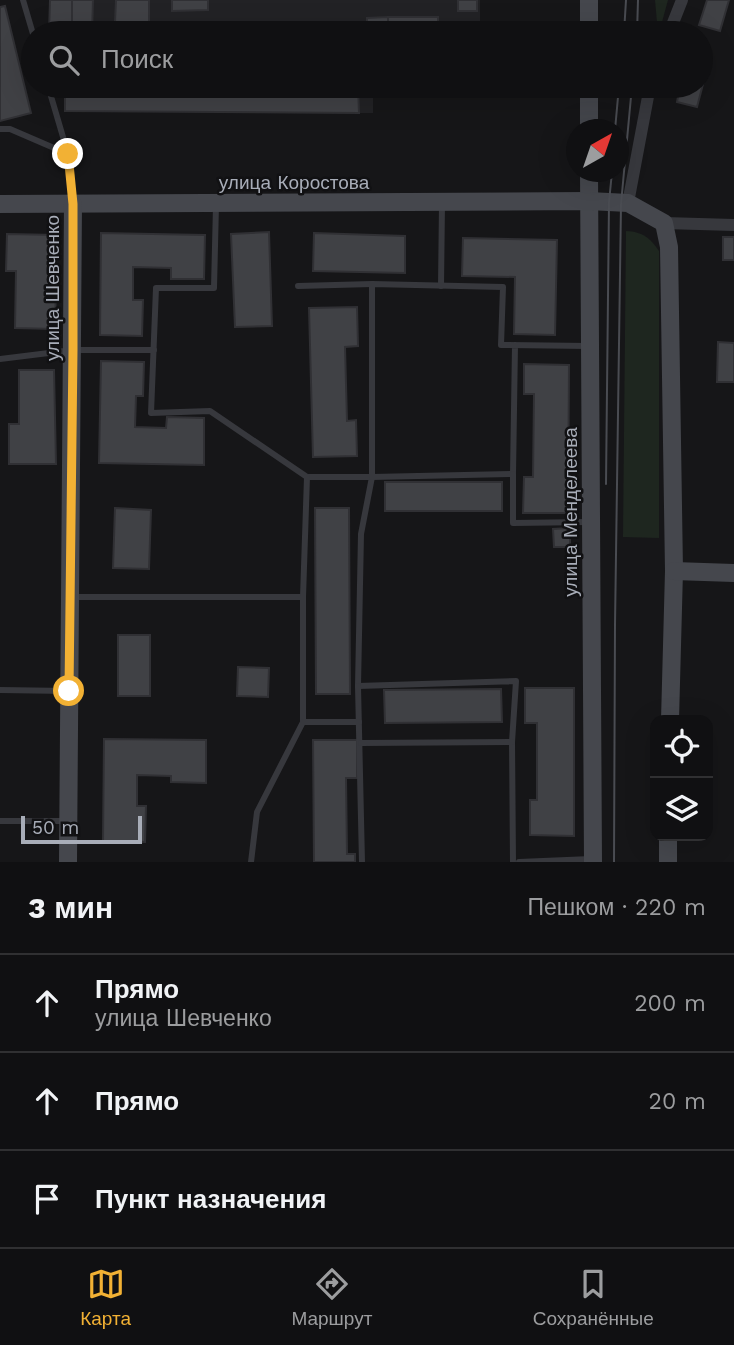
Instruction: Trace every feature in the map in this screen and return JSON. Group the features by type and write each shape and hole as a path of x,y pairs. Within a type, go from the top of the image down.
{"main road":[{"path":"589,0 589,21"},
{"path":"589,98 589,119"},
{"name":"улица Менделеева","path":"589,182 593,861"},
{"path":"589,201 628,204 664,223 669,247 674,571 670,715"},
{"name":"улица Коростова","path":"0,204 589,201"},
{"name":"улица Шевченко","path":"68,862 73,204"},
{"path":"674,571 734,573"},
{"path":"668,841 668,862"}],"street":[{"path":"674,21 682,0"},
{"path":"628,204 648,98"},
{"name":"улица Шевченко","path":"68,862 66,821 73,204"},
{"path":"664,223 734,225"}],"lane":[{"path":"23,0 29,21"},
{"path":"52,98 68,154 73,204"},
{"path":"0,129 9,129 68,154"},
{"path":"441,286 442,202"},
{"path":"216,203 214,288 156,288 151,413 210,411 307,477 513,474"},
{"path":"298,286 372,284 503,288 501,345 590,346"},
{"path":"362,862 358,686 361,534 372,477 372,284"},
{"path":"515,345 513,523 591,522"},
{"path":"0,359 73,350 154,350"},
{"path":"251,862 257,812 303,722 307,477"},
{"path":"70,597 303,597"},
{"path":"358,686 516,681 512,742 513,862"},
{"path":"0,690 69,691"},
{"path":"303,722 359,722"},
{"path":"361,743 512,742"},
{"path":"0,821 66,821"},
{"path":"519,862 593,861"}],"shaded area":[{"path":"69,0 480,0 480,21 68,21"},
{"path":"655,0 668,0 662,21 657,21"},
{"path":"65,98 373,98 373,113 65,111"},
{"path":"626,231 646,236 659,251 659,538 623,537"}],"building":[{"path":"50,0 72,0 72,21 49,21"},
{"path":"72,0 93,0 92,21 72,21"},
{"path":"116,0 149,0 149,21 115,21"},
{"path":"172,0 208,0 208,10 172,11"},
{"path":"458,0 477,0 477,11 458,11"},
{"path":"707,0 729,0 720,31 713,29 713,21 700,21"},
{"path":"5,6 21,72 21,98 27,98 31,113 0,121 0,7"},
{"path":"388,17 438,17 438,21 388,21"},
{"path":"388,17 388,21 367,21 367,18"},
{"path":"65,98 358,98 359,113 65,111"},
{"path":"678,98 699,98 697,107 677,102"},
{"path":"269,232 272,326 235,327 231,234"},
{"path":"101,233 205,235 204,279 171,279 171,268 133,267 133,300 143,300 142,336 100,335"},
{"path":"314,233 405,236 405,273 313,271"},
{"path":"7,234 57,235 55,329 15,328 16,271 6,271"},
{"path":"723,237 734,237 734,260 723,260"},
{"path":"463,238 557,240 555,335 514,334 515,277 462,276"},
{"path":"357,307 358,346 345,347 347,421 356,420 357,456 313,457 309,308"},
{"path":"718,342 734,343 734,382 717,382"},
{"path":"101,361 144,362 143,396 136,396 135,427 166,428 167,417 204,418 204,465 99,463"},
{"path":"524,364 569,365 568,513 523,513 524,477 533,477 534,394 524,394"},
{"path":"19,370 54,370 56,464 9,464 9,424 19,424"},
{"path":"385,482 502,482 502,511 385,511"},
{"path":"115,508 151,510 149,569 113,568"},
{"path":"315,508 349,508 350,694 316,694"},
{"path":"570,528 570,547 554,547 553,529"},
{"path":"118,635 150,635 150,696 118,696"},
{"path":"238,667 269,668 268,697 237,696"},
{"path":"525,688 574,688 574,836 530,835 530,800 537,800 537,723 525,723"},
{"path":"501,689 502,722 385,723 384,690"},
{"path":"104,739 206,740 206,783 171,782 171,776 137,775 137,806 146,806 145,842 103,841"},
{"path":"313,740 357,740 357,778 346,778 347,854 355,854 355,862 314,862"}],"tram line":[{"path":"625,21 626,0"},
{"path":"637,21 638,0"},
{"path":"616,119 618,98"},
{"path":"614,862 621,204 631,98"},
{"path":"606,484 611,182"}],"route":[{"path":"68,154 73,204 69,691"}]}
